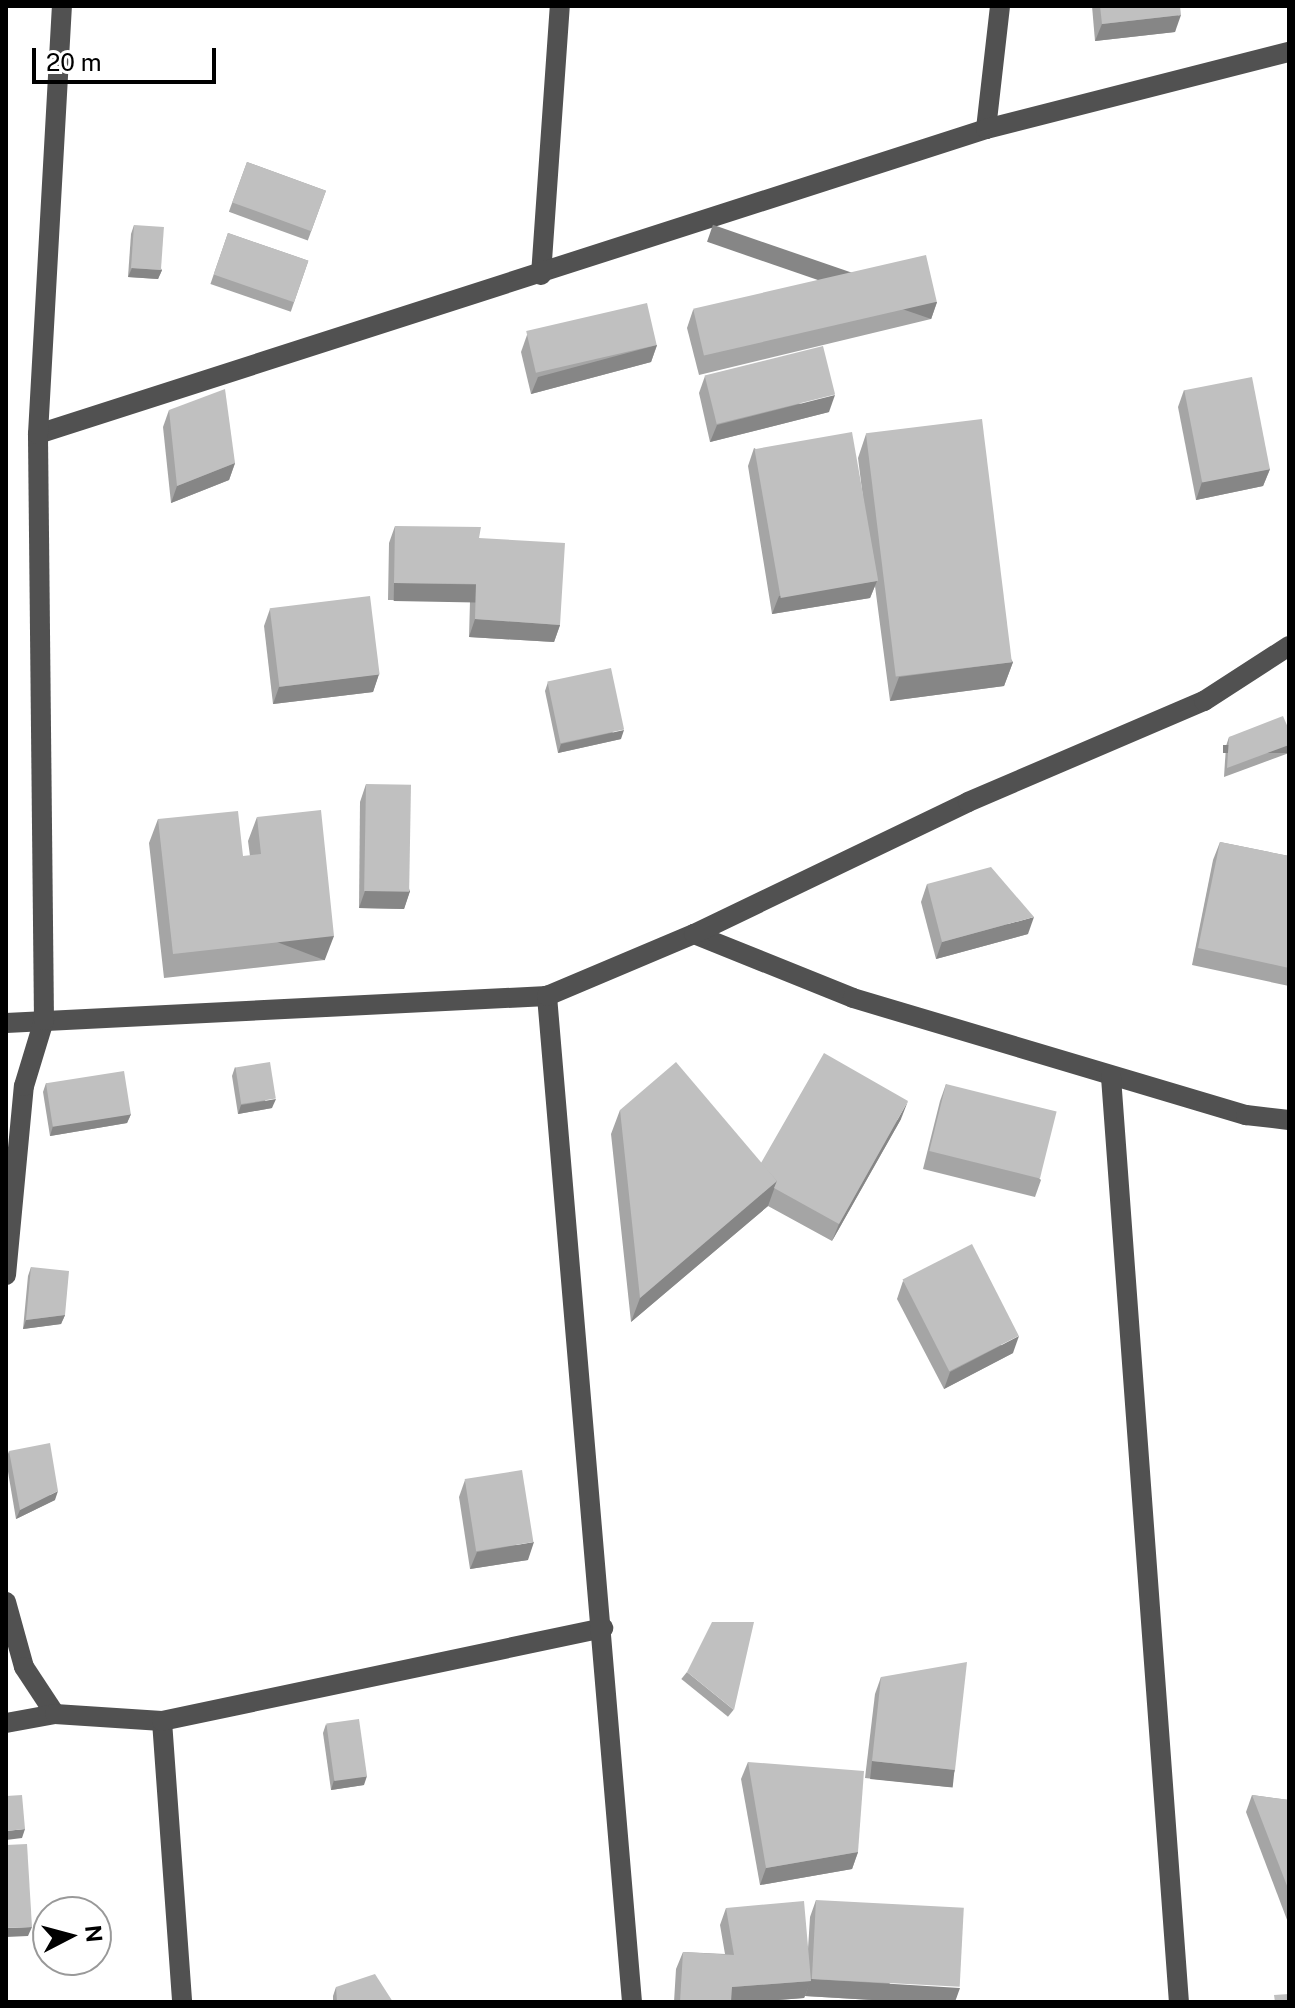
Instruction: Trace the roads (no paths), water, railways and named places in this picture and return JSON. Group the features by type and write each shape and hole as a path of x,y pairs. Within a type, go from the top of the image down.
{"street":[{"path":"6,1275 11,1180 24,1086 44,1020 38,434 62,6"},
{"path":"541,275 560,6"},
{"path":"986,129 1000,6"},
{"path":"38,434 541,275 986,129 1289,52"},
{"path":"6,1023 547,996 694,934 968,802 1204,701 1289,646"},
{"path":"694,934 853,998 1246,1115 1289,1120"},
{"path":"547,996 603,1628 632,2002"},
{"path":"1111,1077 1179,2002"},
{"path":"6,1602 24,1667 55,1714"},
{"path":"6,1723 55,1714 162,1721 603,1628"},
{"path":"162,1721 182,2002"}]}
